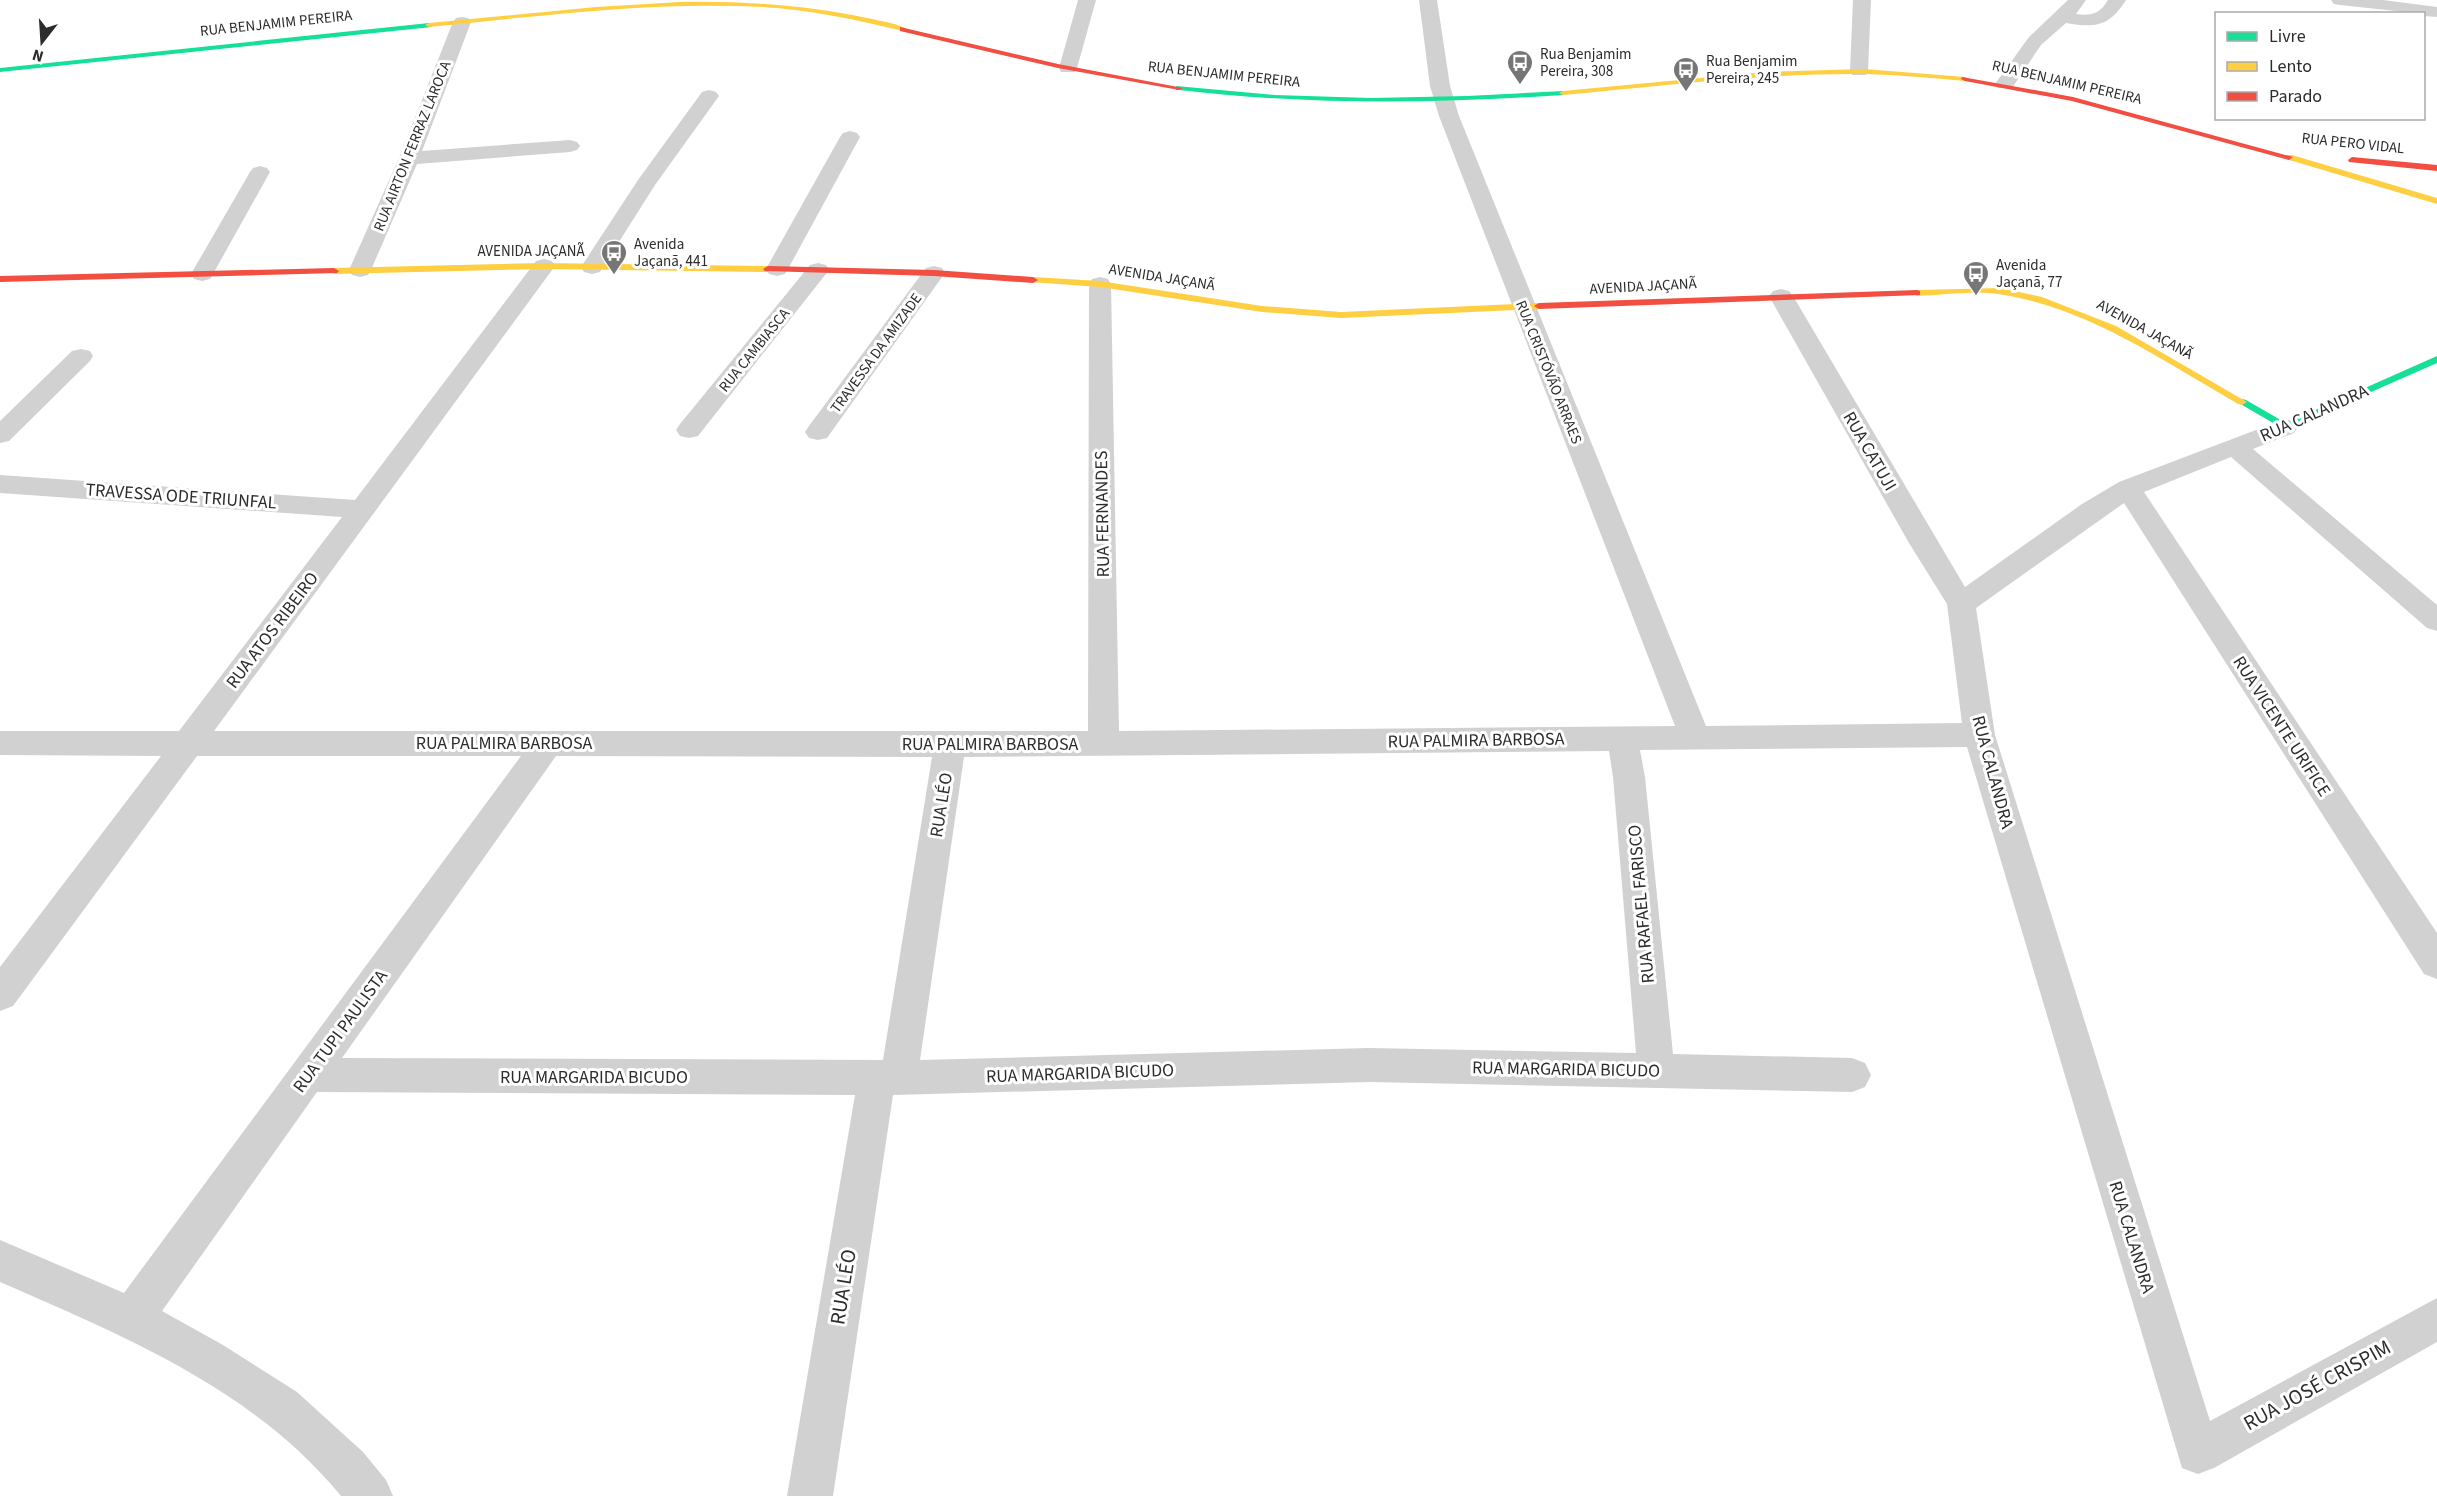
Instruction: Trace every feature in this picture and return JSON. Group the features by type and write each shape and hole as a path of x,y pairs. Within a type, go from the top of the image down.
{"main road":[{"name":"RUA BENJAMIM PEREIRA","path":"0,69 630,4 758,2 867,20 1068,68 1143,82 1264,97 1325,101 1444,102 1780,73 1859,71 1956,77 2005,84 2127,112 2437,201"},
{"name":"RUA PERO VIDAL","path":"2265,150 2437,168"},
{"name":"AVENIDA JAÇANÃ","path":"0,279 544,266 934,273 1100,285 1262,309 1330,314 1524,309 1781,296 1962,290 2001,291 2035,296 2081,313 2135,340 2285,427"},
{"name":"RUA CALANDRA","path":"2285,427 2437,359"},
{"path":"2424,364 2437,374"}],"street":[{"path":"1068,68 1087,0"},
{"name":"RUA CRISTÓVÃO ARRAES","path":"1428,0 1444,102 1695,738"},
{"path":"1859,71 1862,0"},
{"path":"2005,84 2028,50 2077,0"},
{"path":"2062,17 2082,20 2102,19 2117,0"},
{"path":"2340,0 2437,12"},
{"name":"RUA AIRTON FERRAZ LAROCA","path":"360,270 410,158 462,22"},
{"path":"591,267 645,184 710,96"},
{"path":"777,269 850,137"},
{"path":"410,158 570,146"},
{"path":"202,274 260,171"},
{"name":"RUA ATOS RIBEIRO","path":"0,995 544,266"},
{"name":"RUA CAMBIASCA","path":"689,430 818,270"},
{"name":"TRAVESSA DA AMIZADE","path":"818,432 934,273"},
{"name":"RUA FERNANDES","path":"1100,285 1104,744"},
{"name":"RUA CATUJI","path":"1781,296 1923,543 1961,604"},
{"path":"0,435 81,356"},
{"name":"RUA CALANDRA","path":"2198,1452 1979,735 1961,604 2084,515 2128,488 2285,427"},
{"path":"2235,447 2437,621"},
{"name":"TRAVESSA ODE TRIUNFAL","path":"0,484 362,509"},
{"name":"RUA VICENTE URIFICE","path":"2128,488 2437,963"},
{"name":"RUA PALMIRA BARBOSA","path":"0,743 950,745 1979,735"},
{"name":"RUA RAFAEL FARISCO","path":"1622,738 1629,777 1656,1071"},
{"name":"RUA TUPI PAULISTA","path":"132,1318 548,743"},
{"name":"RUA LÉO","path":"810,1496 950,745"},
{"name":"RUA MARGARIDA BICUDO","path":"308,1075 888,1078 1369,1065 1852,1075"},
{"path":"0,1261 132,1318 208,1360 282,1407 347,1468 370,1496"},
{"name":"RUA JOSÉ CRISPIM","path":"2198,1452 2437,1319"}],"traffic: fast":[{"path":"0,70 429,25"},
{"path":"1179,88 1227,94 1371,101 1467,99 1563,93"},
{"path":"2242,402 2285,427 2437,359"}],"traffic: slow":[{"path":"429,25 596,9 722,4 799,8 903,29"},
{"path":"1563,93 1814,72 1915,74 1965,79"},
{"path":"2289,157 2437,201"},
{"path":"334,271 544,266 768,269"},
{"path":"1033,280 1100,284 1262,309 1341,315 1539,306"},
{"path":"1917,293 2001,291 2038,299 2112,328 2242,402"}],"traffic: jam":[{"path":"903,29 1058,66 1179,88"},
{"path":"1965,79 2073,99 2289,157"},
{"path":"2352,160 2437,168"},
{"path":"768,269 934,273 1033,280"},
{"path":"0,279 334,271"},
{"path":"1539,306 1917,293"}],"place":[{"name":"Rua Benjamim Pereira, 308","path":"1520,86"},
{"name":"Rua Benjamim Pereira, 245","path":"1686,93"},
{"name":"Avenida Jaçanã, 441","path":"614,276"},
{"name":"Avenida Jaçanã, 77","path":"1976,297"}]}
